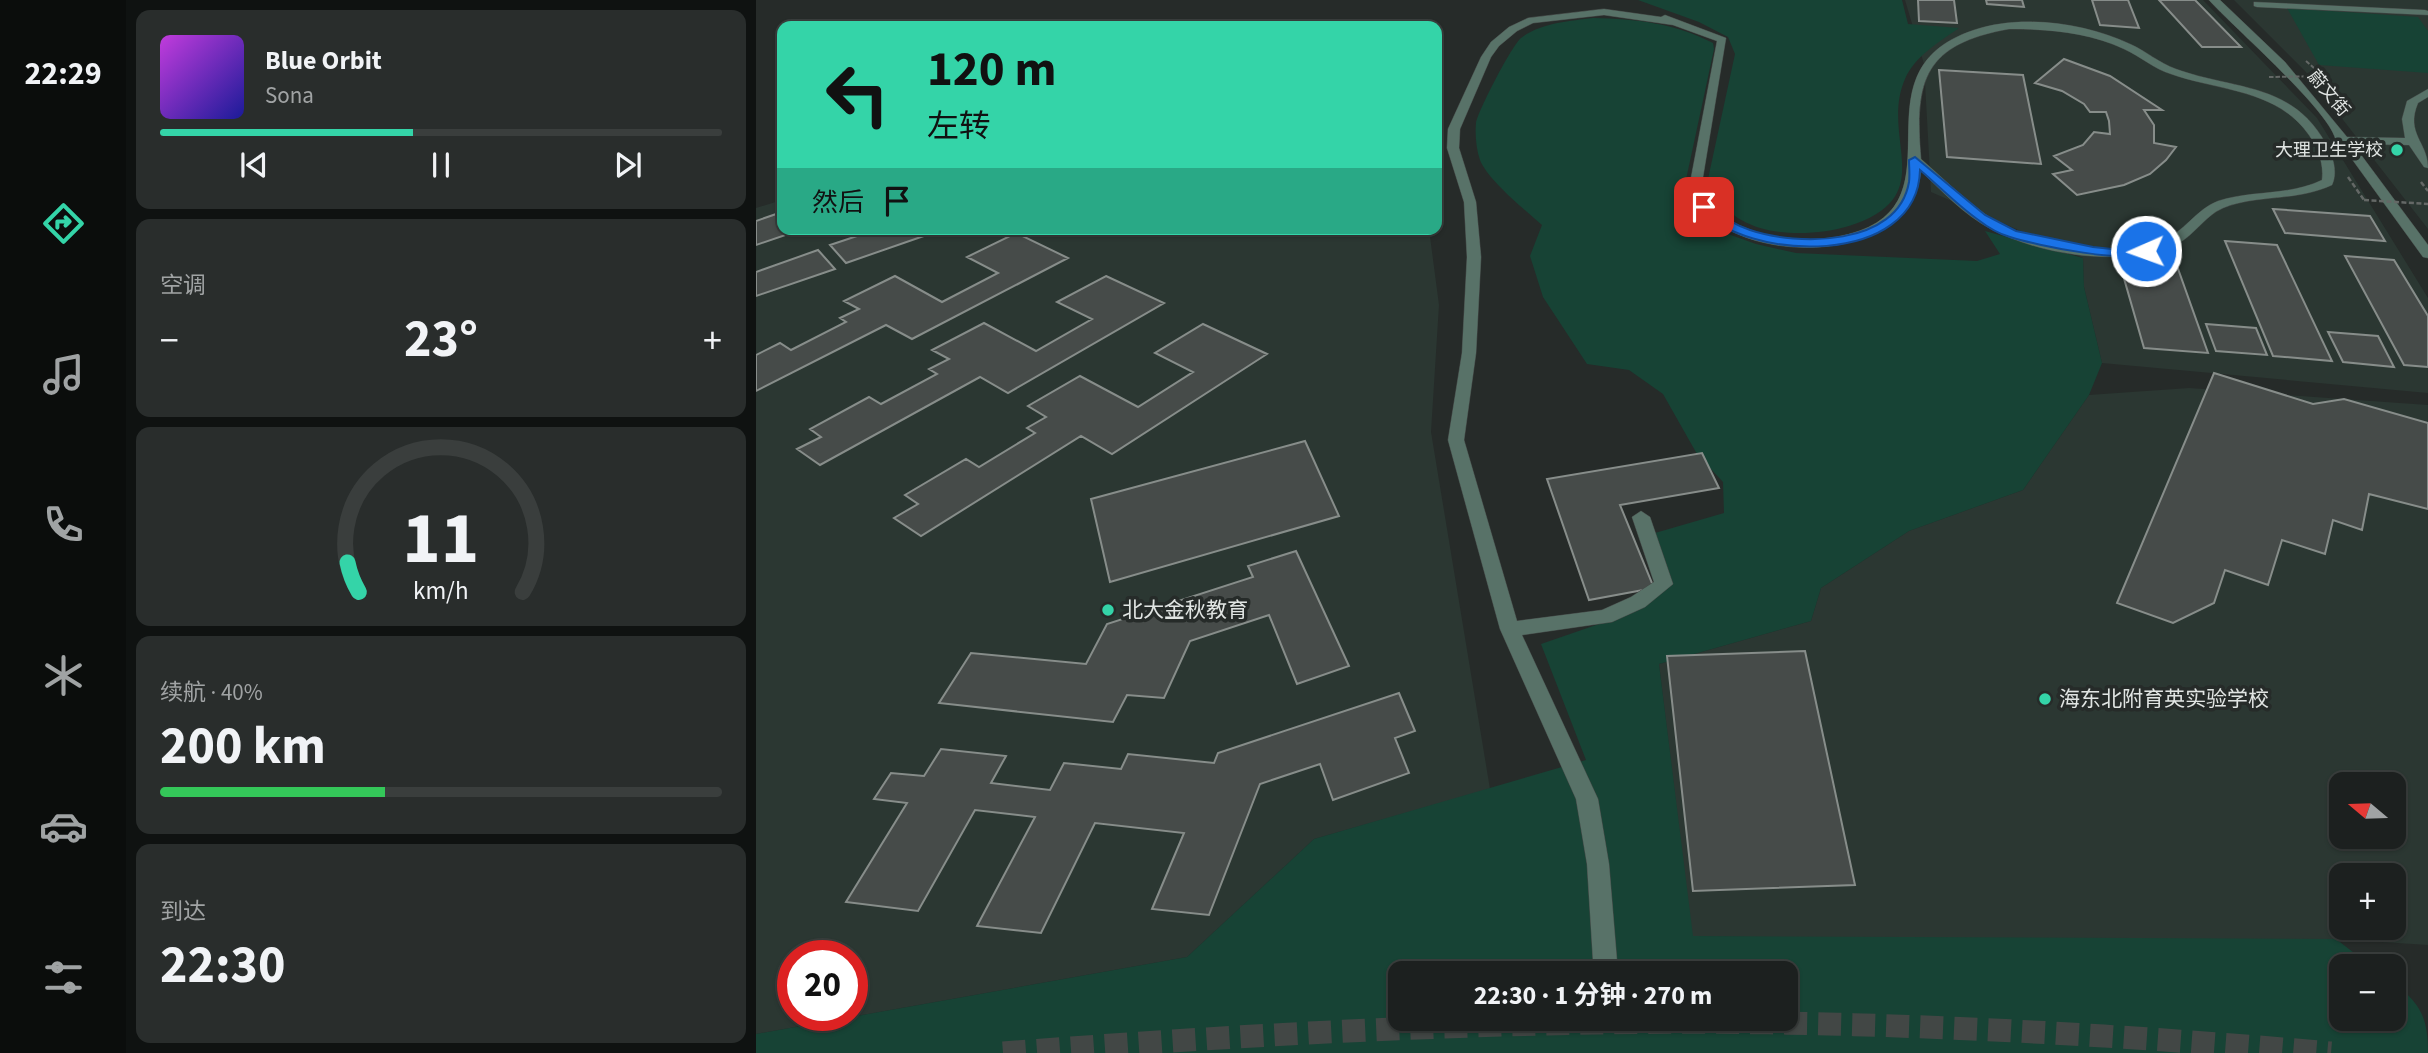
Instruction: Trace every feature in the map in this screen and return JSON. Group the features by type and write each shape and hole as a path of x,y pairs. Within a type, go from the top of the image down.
{"street":[{"path":"1615,0 1722,40 1696,183 1697,194 1704,207 1716,218 1744,232 1776,240 1822,244 1876,230 1895,217 1905,204 1914,184 1912,102 1919,77 1941,50 1956,40 1989,28 2050,26 2099,36 2129,46 2169,70 2275,98 2305,120 2318,141 2330,171 2328,182 2317,189 2304,194 2233,201 2215,206 2190,232 2169,244 2146,251 2121,253 2062,246 2012,234 1981,217 1915,160"},
{"name":"蔚文街","path":"2214,0 2281,64 2346,140 2428,254"},
{"path":"2412,0 2426,15"},
{"path":"1558,3 1504,37 1486,57 1454,129 1453,148 1471,202 1474,257 1468,353 1456,440 1510,629 1587,799 1598,864 1605,961"},
{"path":"2257,4 2426,15"},
{"path":"1531,20 1604,12 1676,22"},
{"path":"2428,92 2413,101 2408,111 2410,142 2428,164"},
{"path":"2318,141 2410,142"},
{"path":"1510,629 1605,617 1638,602 1664,584 1641,517"}],"path":[{"path":"2269,77 2323,76 2306,61"},
{"path":"2348,177 2364,200 2428,204"},
{"path":"2421,182 2428,191"}],"shaded area":[{"path":"1905,0 2203,0 2317,118 2428,298 2428,393 2102,363 2084,287 2083,258 1931,192 1924,64"},
{"name":"大理卫生学校","path":"2234,0 2428,0 2428,229 2305,71"},
{"name":"北大金秋教育","path":"777,202 777,235 1430,235 1439,305 1431,432 1490,789 1314,839 1187,957 868,1014 868,940 777,940 777,1030 756,1034 756,208"},
{"name":"海东北附育英实验学校","path":"2189,388 2428,405 2428,945 2351,940 2406,940 2406,863 2329,863 2329,939 2062,942 1692,936 1659,664 1811,621 1821,588 1909,531 2023,490 2089,395"}],"green space":[{"path":"1638,0 1902,0 1908,24 1959,28 1921,56 1905,79 1899,101 1898,123 1901,182 1893,199 1877,214 1849,226 1828,231 1771,231 1734,216 1716,196 1708,179 1735,54 1728,37 1699,22"},
{"path":"2287,8 2418,17 2428,31 2428,73 2319,65"},
{"path":"1593,18 1640,21 1684,31 1713,43 1714,49 1684,189 1688,206 1700,219 1728,234 1756,244 1796,253 1977,261 2000,254 1985,231 2083,258 2084,287 2102,363 2089,395 2023,490 1909,531 1821,588 1811,621 1659,664 1693,936 2337,940 2355,954 2329,954 2329,1031 2406,1031 2406,994 2417,1005 2424,1021 2428,1053 756,1053 756,1034 777,1030 868,1031 868,1014 1187,957 1314,839 1586,760 1541,644 1631,613 1672,581 1655,533 1724,513 1723,482 1697,454 1663,394 1629,370 1587,364 1543,297 1530,256 1542,225 1498,185 1484,168 1479,156 1476,132 1478,116 1510,53 1521,38 1537,29"}],"building":[{"path":"1918,0 1954,0 1957,23 1919,21"},
{"path":"1986,0 2022,0 2024,7 1987,4"},
{"path":"2092,0 2128,0 2139,28 2100,25"},
{"path":"2159,0 2195,0 2241,47 2202,47"},
{"path":"2064,59 2110,76 2162,110 2144,110 2154,125 2154,143 2176,147 2150,174 2124,185 2077,195 2053,174 2072,170 2054,156 2083,145 2094,132 2110,134 2106,112 2090,112 2084,104 2062,91 2035,83"},
{"path":"1939,70 2023,75 2041,164 1947,157"},
{"path":"2273,209 2370,216 2385,241 2285,233"},
{"path":"777,214 777,235 785,235 756,245 756,221"},
{"path":"860,235 927,235 846,263 830,245"},
{"path":"1012,235 1020,235 1068,258 912,339 886,325 756,391 756,355 780,343 791,350 846,322 840,318 859,309 844,301 895,276 942,302 998,273 967,257"},
{"path":"2225,241 2277,245 2332,361 2273,356"},
{"path":"818,250 835,269 756,296 756,272"},
{"path":"2345,256 2394,260 2428,316 2428,367 2404,365"},
{"path":"2119,261 2177,266 2208,353 2144,348"},
{"path":"1106,276 1164,303 1008,393 980,377 820,465 797,449 821,437 810,429 869,397 881,404 937,374 929,369 949,359 932,350 984,323 1036,351 1092,319 1057,302"},
{"path":"1203,324 1267,354 1112,454 1081,436 921,536 894,518 918,504 905,495 966,459 979,467 1035,433 1027,428 1046,417 1028,406 1080,376 1138,407 1193,372 1155,353"},
{"path":"2206,324 2256,328 2267,355 2216,351"},
{"path":"2328,332 2378,336 2394,367 2343,362"},
{"path":"2214,373 2313,404 2344,399 2428,423 2428,509 2369,494 2362,530 2333,520 2325,554 2282,540 2268,585 2225,570 2214,603 2173,623 2117,603"},
{"path":"1305,441 1339,516 1110,582 1091,499"},
{"path":"1702,453 1719,488 1620,505 1654,588 1589,600 1547,479"},
{"path":"1296,551 1349,666 1297,684 1269,615 1190,641 1164,698 1127,695 1113,722 939,703 971,653 1086,664 1107,624 1253,577 1248,566"},
{"path":"1805,651 1855,885 1693,891 1667,656"},
{"path":"1399,693 1415,731 1395,738 1409,773 1333,800 1320,764 1260,784 1209,915 1152,909 1184,833 1095,823 1041,933 977,926 1035,817 975,810 918,911 846,902 907,803 874,799 891,773 924,776 941,749 1006,756 991,783 1050,790 1064,763 1121,769 1128,754 1214,763 1218,753"}],"tunnel":[{"path":"1003,1053 1374,1030 1689,1022 1873,1025 2056,1033 2331,1053"}],"place":[{"name":"大理卫生学校","path":"2397,150"},
{"name":"北大金秋教育","path":"1108,610"},
{"name":"海东北附育英实验学校","path":"2045,699"}],"route":[{"path":"1704,207 1716,218 1744,232 1776,240 1822,244 1854,237 1876,230 1895,217 1905,204 1914,184 1915,160 1981,217 2012,234 2093,251 2146,251"}]}
